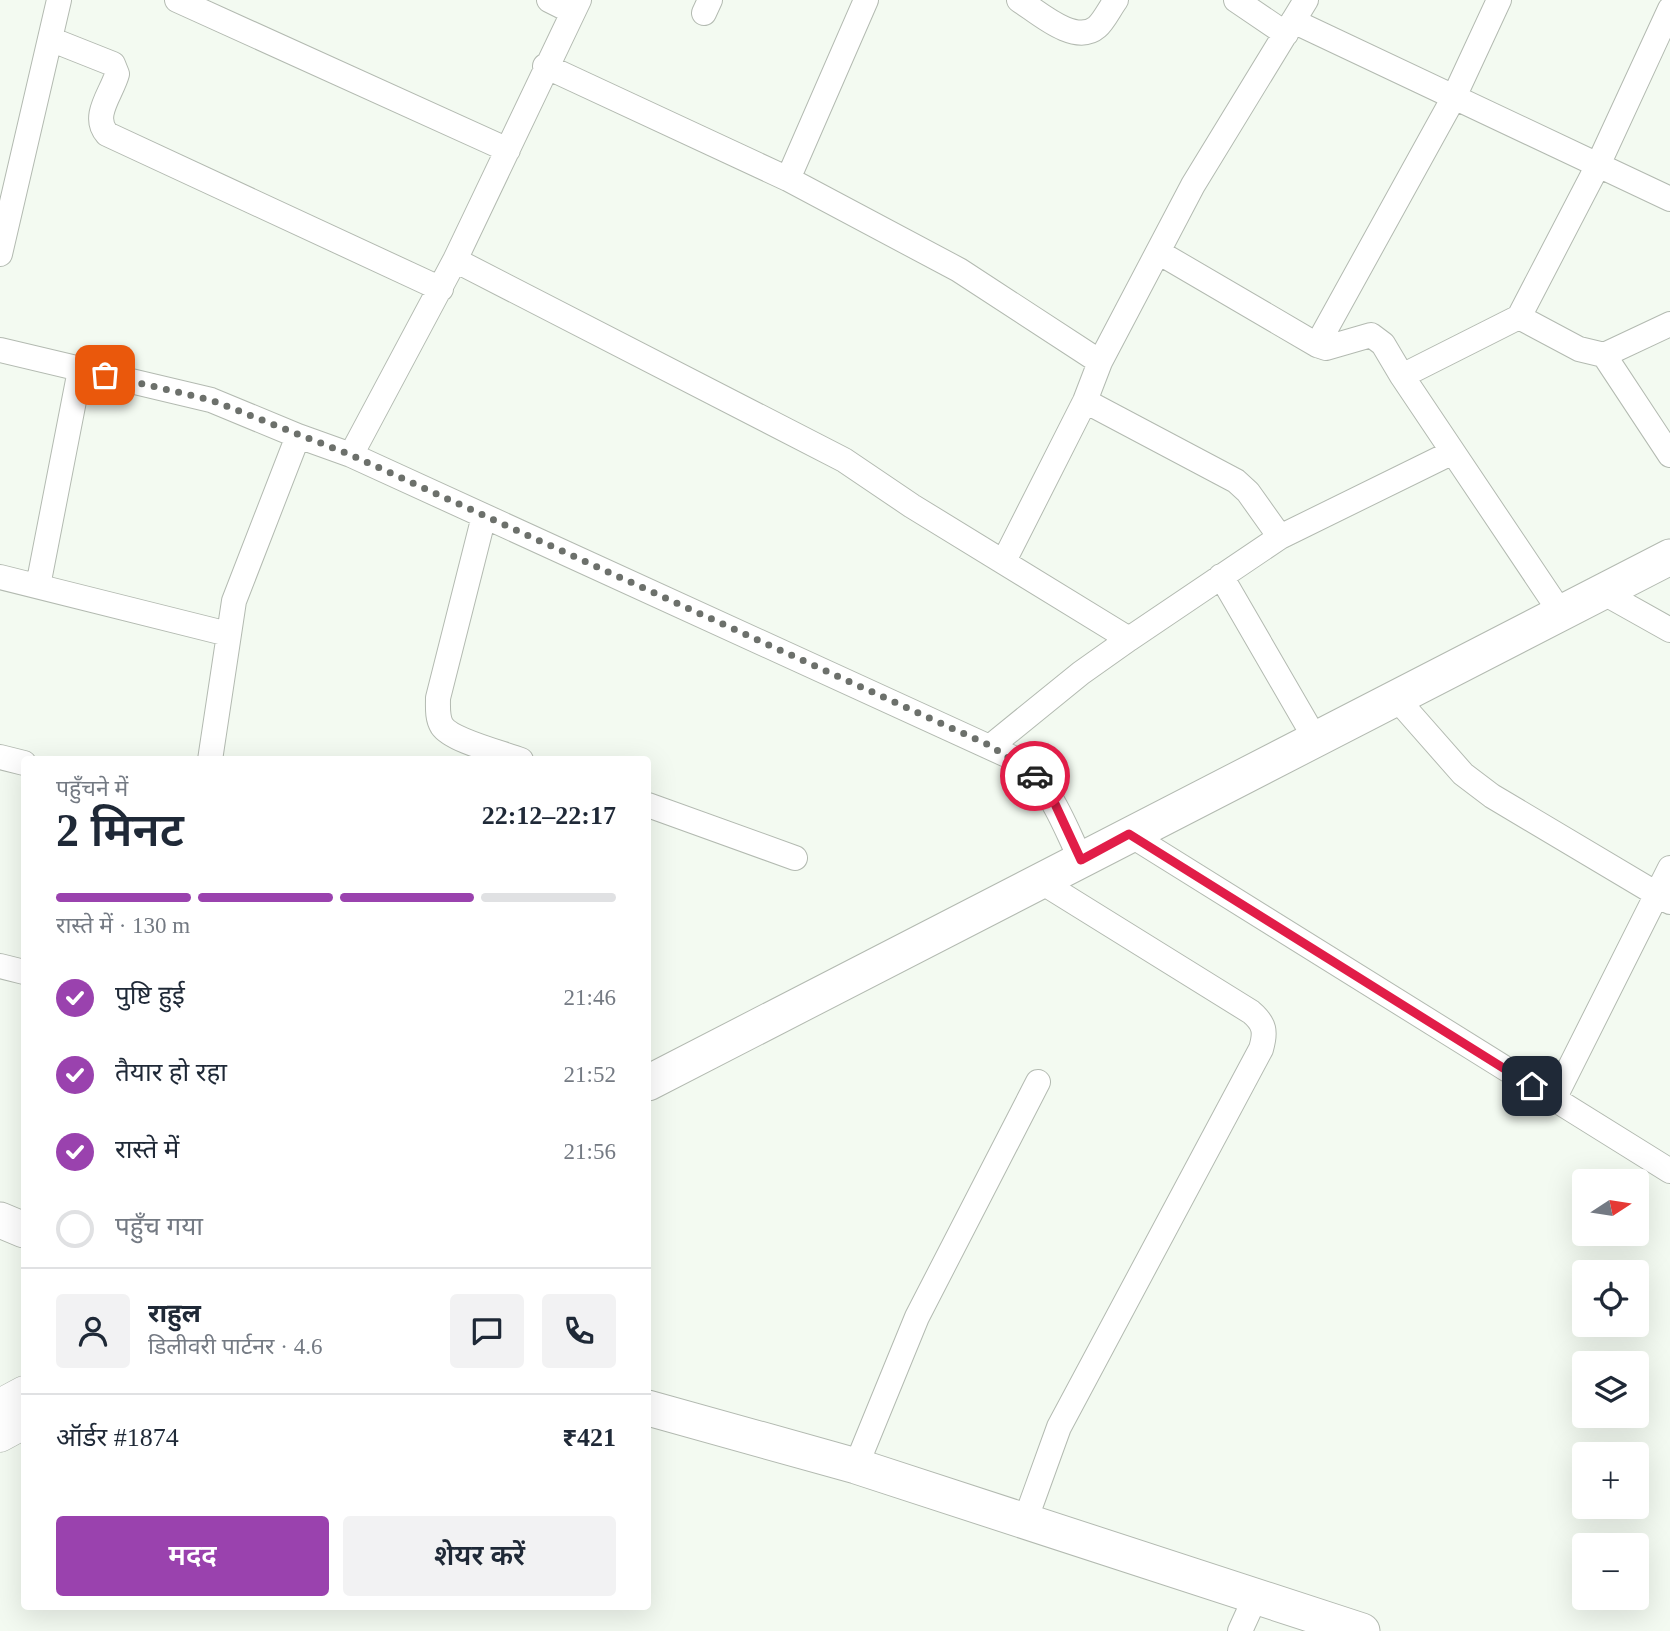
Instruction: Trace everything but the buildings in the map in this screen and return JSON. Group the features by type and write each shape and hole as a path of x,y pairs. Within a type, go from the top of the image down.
{"main road":[{"path":"651,1081 1670,557"},
{"path":"651,1409 856,1466 1362,1631"}],"street":[{"path":"0,254 59,0"},
{"path":"177,0 203,6 509,150"},
{"path":"351,455 441,289 509,150 545,66 576,6 549,0"},
{"path":"788,179 866,0"},
{"path":"1019,0 1064,28 1086,33 1097,27 1115,0"},
{"path":"1236,0 1289,27 1454,97 1670,200"},
{"path":"1004,561 1085,401 1100,362 1194,185 1306,0"},
{"path":"1317,345 1454,97 1499,0"},
{"path":"1402,376 1519,317 1598,165 1670,9"},
{"path":"50,39 113,64 117,74 100,119 107,134 441,289"},
{"path":"545,66 788,179 958,270 1100,362"},
{"path":"1158,252 1317,345 1326,348 1371,335 1382,344 1561,613"},
{"path":"455,260 844,460 912,506 1129,639"},
{"path":"1519,317 1579,349 1604,355 1670,324"},
{"path":"0,350 211,400 351,455 991,746 1029,770 1049,791 1081,860"},
{"path":"1604,355 1670,455"},
{"path":"38,586 80,370"},
{"path":"1085,401 1236,481 1248,492 1280,537"},
{"path":"211,756 228,634 243,575 298,436"},
{"path":"991,746 1081,673 1280,537 1453,452"},
{"path":"484,516 438,698 438,713 443,727 455,736 510,756"},
{"path":"1221,576 1316,740"},
{"path":"0,578 228,634"},
{"path":"1604,593 1670,630"},
{"path":"1397,699 1463,774 1483,789 1518,814 1663,898"},
{"path":"0,757 21,762"},
{"path":"651,806 795,858"},
{"path":"1129,834 1670,1171"},
{"path":"1554,1100 1663,898 1670,868"},
{"path":"1025,1521 1059,1427 1261,1049 1265,1035 1263,1022 1251,1012 1040,881"},
{"path":"0,966 21,971"},
{"path":"856,1466 917,1317 1038,1082"},
{"path":"0,1405 21,1394"},
{"path":"0,1436 21,1425"},
{"path":"1240,1631 1255,1598"}],"way so far":[{"path":"105,375 211,400 351,455 991,746 1011,757 1035,776"}],"route":[{"path":"1035,776 1049,791 1081,860 1129,834 1532,1086"}]}
